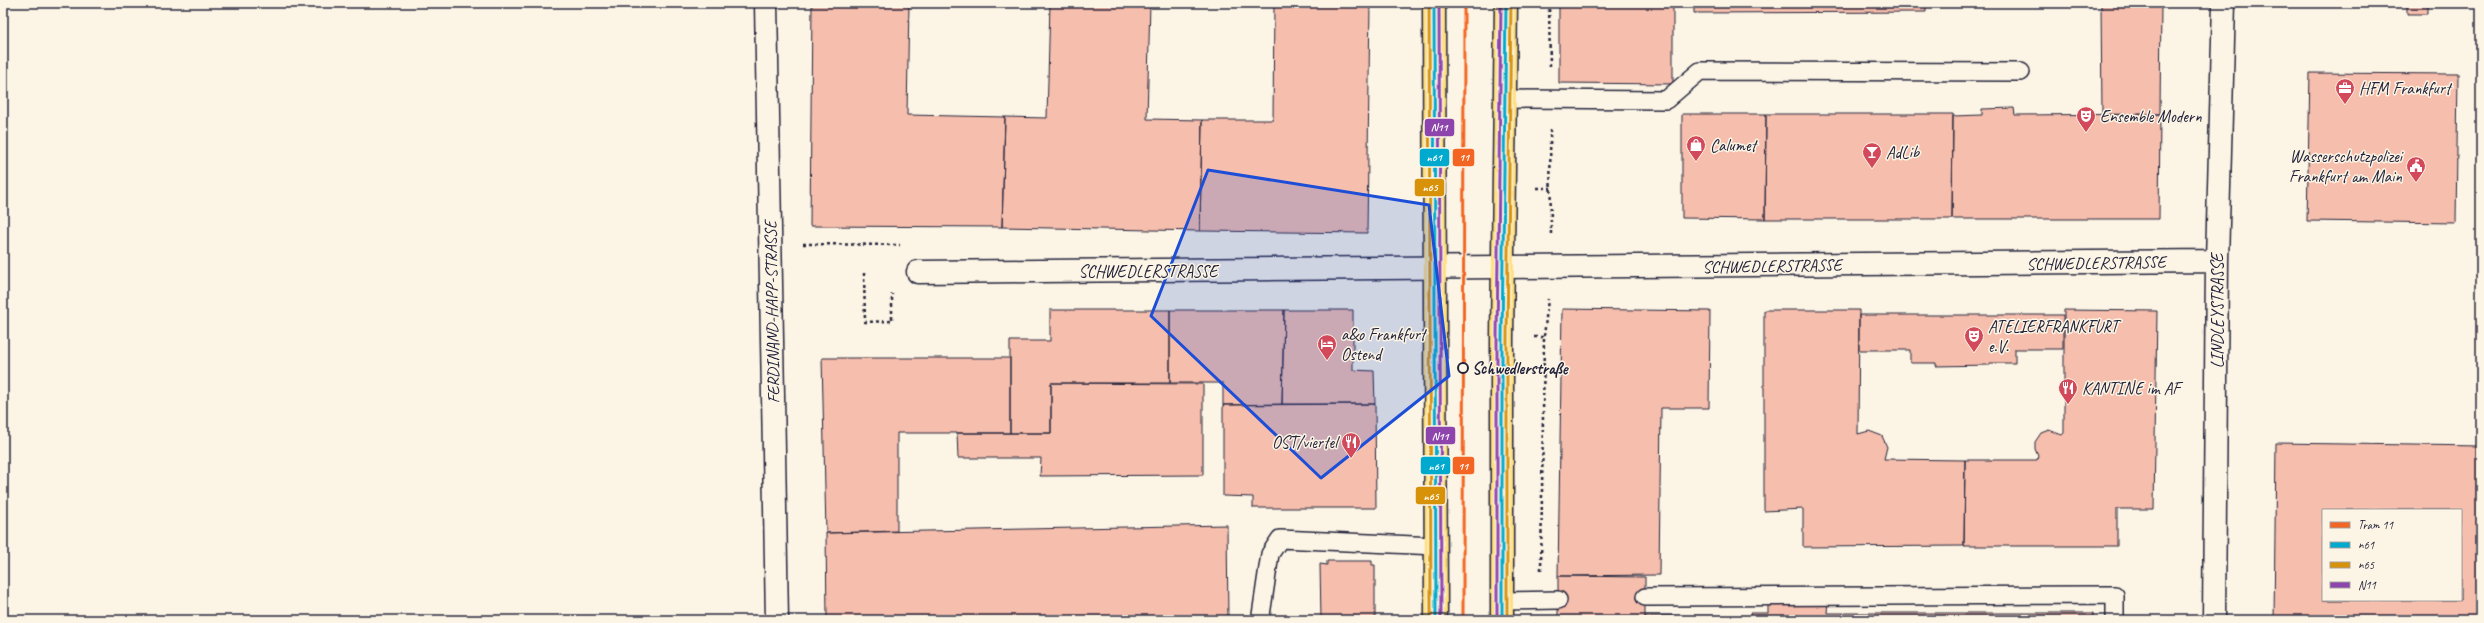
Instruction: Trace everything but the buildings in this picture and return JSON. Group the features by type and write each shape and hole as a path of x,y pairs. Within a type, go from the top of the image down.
{"main road":[{"path":"1434,3 1436,620"},
{"path":"1502,610 1503,269 1506,3"}],"street":[{"name":"FERDINAND-HAPP-STRASSE","path":"766,3 777,620"},
{"name":"LINDLEYSTRASSE","path":"2214,620 2217,261 2224,3"},
{"name":"SCHWEDLERSTRASSE","path":"918,272 1503,269 2217,261"}],"lane":[{"path":"1505,99 1666,100 1700,71 2022,72"},
{"path":"1261,615 1270,554 1280,539 1436,546"},
{"path":"1645,598 2115,595 2115,620"},
{"path":"1502,610 1540,599 1558,600"}],"path":[{"path":"1540,599 1544,337 1552,268 1549,3"},
{"path":"770,244 918,245 918,272 892,273 892,321 865,322 864,274"}],"highlighted area":[{"path":"1208,170 1429,205 1449,376 1321,478 1151,316"}],"tram line":[{"name":"11","path":"1463,620 1464,3"}],"transit line":[{"name":"n65","path":"1429,3 1431,620"},
{"name":"n61","path":"1434,3 1436,620"},
{"name":"N11","path":"1439,3 1441,620"},
{"name":"N11","path":"1497,620 1497,339 1501,3"},
{"name":"n61","path":"1502,620 1502,339 1506,3"},
{"name":"n65","path":"1507,620 1507,339 1511,3"}],"place":[{"name":"HFM Frankfurt","path":"2345,105"},
{"name":"Ensemble Modern","path":"2086,133"},
{"name":"Calumet","path":"1696,162"},
{"name":"AdLib","path":"1872,169"},
{"name":"Wasserschutzpolizei Frankfurt am Main","path":"2416,183"},
{"name":"ATELIERFRANKFURT e.V.","path":"1974,353"},
{"name":"a&o Frankfurt Ostend","path":"1327,361"},
{"name":"Schwedlerstraße","path":"1463,368"},
{"name":"KANTINE im AF","path":"2068,405"},
{"name":"OST/viertel","path":"1351,459"}]}
